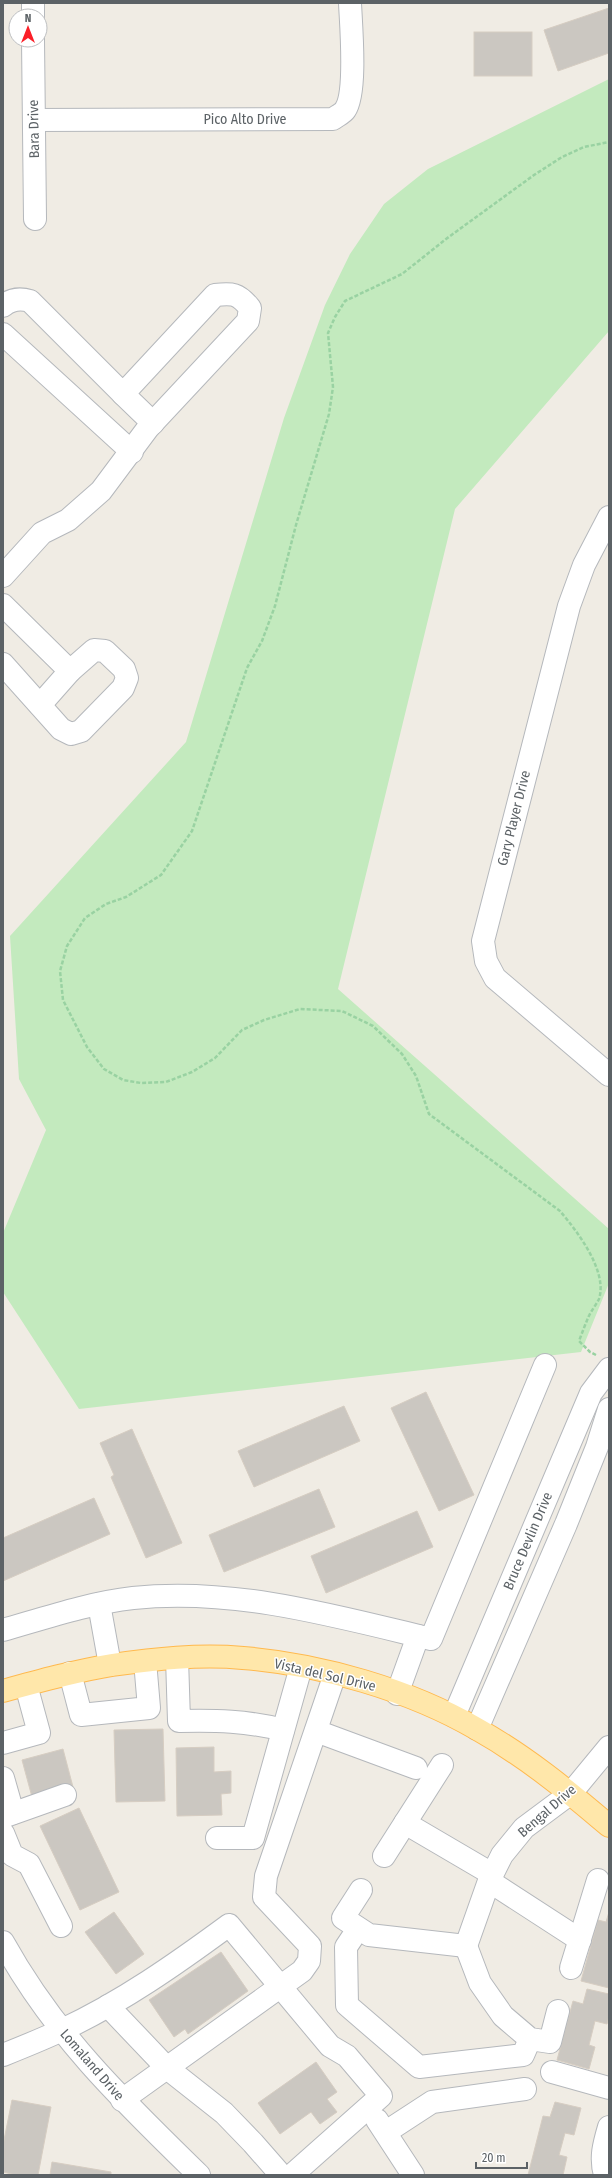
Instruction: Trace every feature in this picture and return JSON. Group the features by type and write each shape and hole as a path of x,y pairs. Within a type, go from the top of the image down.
{"main road":[{"name":"Vista del Sol Drive","path":"3,1691 70,1673 110,1665 177,1658 243,1658 335,1674 397,1694 454,1716 512,1750 571,1793 609,1826"}],"street":[{"name":"Pico Alto Drive","path":"34,120 333,119 345,110 350,100 352,64 350,3"},
{"name":"Bara Drive","path":"33,48 35,218"},
{"path":"3,576 42,533 68,520 101,491 153,423 248,321 250,308 244,300 232,293 215,295 122,394"},
{"path":"3,306 13,300 22,299 30,301 122,394 153,423"},
{"path":"3,334 132,452"},
{"name":"Gary Player Drive","path":"609,517 584,565 569,606 483,941 486,961 495,978 609,1075"},
{"path":"3,605 70,671"},
{"path":"3,664 61,729 71,734 81,731 122,688 127,678 124,669 105,651 94,650 70,671 40,705"},
{"name":"Bruce Devlin Drive","path":"454,1716 591,1393 606,1364"},
{"path":"3,1630 98,1604 132,1598 185,1596 271,1604 365,1622 432,1639 545,1365"},
{"name":"Bruce Devlin Drive","path":"477,1729 566,1524 609,1409"},
{"path":"98,1604 110,1665"},
{"path":"397,1694 418,1636"},
{"path":"177,1658 179,1720 226,1720 256,1723 283,1730"},
{"path":"70,1673 81,1716 149,1708 145,1661"},
{"path":"217,1838 252,1838 301,1667"},
{"path":"122,2100 302,1971 309,1961 310,1946 264,1897 266,1876 335,1674"},
{"path":"3,1743 39,1733 26,1685"},
{"path":"316,1731 416,1768"},
{"name":"Bengal Drive","path":"466,1946 490,1877 502,1855 524,1828 571,1793 609,1747"},
{"path":"384,1856 442,1765"},
{"path":"3,1778 8,1815 65,1795"},
{"path":"405,1823 490,1877 580,1940"},
{"path":"255,1830 279,1839"},
{"path":"3,1833 7,1857 30,1864 61,1926"},
{"path":"571,1968 598,1880"},
{"path":"361,1890 344,1918 358,1929 369,1935 466,1946 480,1983 503,2016 530,2040 550,2042 558,2011"},
{"path":"3,2055 62,2030 108,2006 164,1972 229,1925 330,2046 347,2056 381,2096 292,2175"},
{"path":"358,1929 346,1947 347,2005 419,2067 523,2055 530,2040"},
{"name":"Lomaland Drive","path":"6,1953 37,1998 81,2056 122,2100 199,2175"},
{"path":"108,2006 167,2068 224,2113 281,2175"},
{"path":"552,2072 609,2088"},
{"path":"386,2132 432,2102 525,2089"},
{"path":"368,2108 386,2132 413,2175"},
{"path":"605,2175 602,2165 602,2151 609,2127"}],"path":[{"path":"606,1364 590,1352 580,1341 588,1317 598,1299 601,1284 595,1265 578,1232 560,1211 429,1114 416,1076 402,1054 373,1026 342,1010 300,1008 264,1020 242,1030 215,1058 192,1072 166,1082 140,1083 123,1080 104,1069 87,1047 63,1000 60,972 67,946 85,918 106,904 126,897 161,876 192,831 247,668 262,641 275,606 296,525 329,414 333,387 328,333 335,317 345,301 402,274 446,239 562,157 584,147 609,142"}],"green space":[{"path":"609,79 609,331 455,509 338,989 609,1229 609,1283 581,1352 79,1409 3,1292 3,1233 46,1130 19,1079 10,936 186,742 284,418 325,305 350,254 384,204 428,169"}],"building":[{"path":"609,8 609,53 558,71 544,30"},
{"path":"474,32 532,32 532,76 474,76"},
{"path":"426,1392 474,1495 439,1511 391,1408"},
{"path":"344,1406 360,1441 254,1487 238,1451"},
{"path":"132,1429 182,1543 146,1558 111,1477 114,1475 100,1443"},
{"path":"319,1489 335,1527 224,1572 209,1535"},
{"path":"94,1498 110,1534 3,1581 3,1538"},
{"path":"417,1511 433,1547 326,1593 311,1556"},
{"path":"163,1729 165,1801 116,1802 114,1730"},
{"path":"214,1747 214,1772 231,1771 231,1793 221,1794 222,1815 177,1816 176,1748"},
{"path":"63,1749 73,1787 32,1797 22,1760"},
{"path":"79,1808 119,1892 80,1910 40,1826"},
{"path":"114,1912 144,1954 116,1974 85,1932"},
{"path":"609,1912 609,1988 581,1981 598,1920 606,1922"},
{"path":"221,1952 248,1991 188,2034 185,2029 174,2037 149,2000"},
{"path":"587,1989 609,1994 609,2016 607,2024 595,2021 589,2045 595,2047 589,2069 557,2060 573,2001 583,2004"},
{"path":"316,2062 337,2092 327,2099 337,2112 320,2124 311,2112 280,2134 258,2103"},
{"path":"12,2100 51,2107 38,2175 16,2175 3,2172 3,2145"},
{"path":"555,2102 581,2108 574,2135 565,2133 559,2155 567,2157 563,2175 528,2175 543,2116 550,2117"},
{"path":"52,2162 111,2172 111,2175 50,2175"}]}
